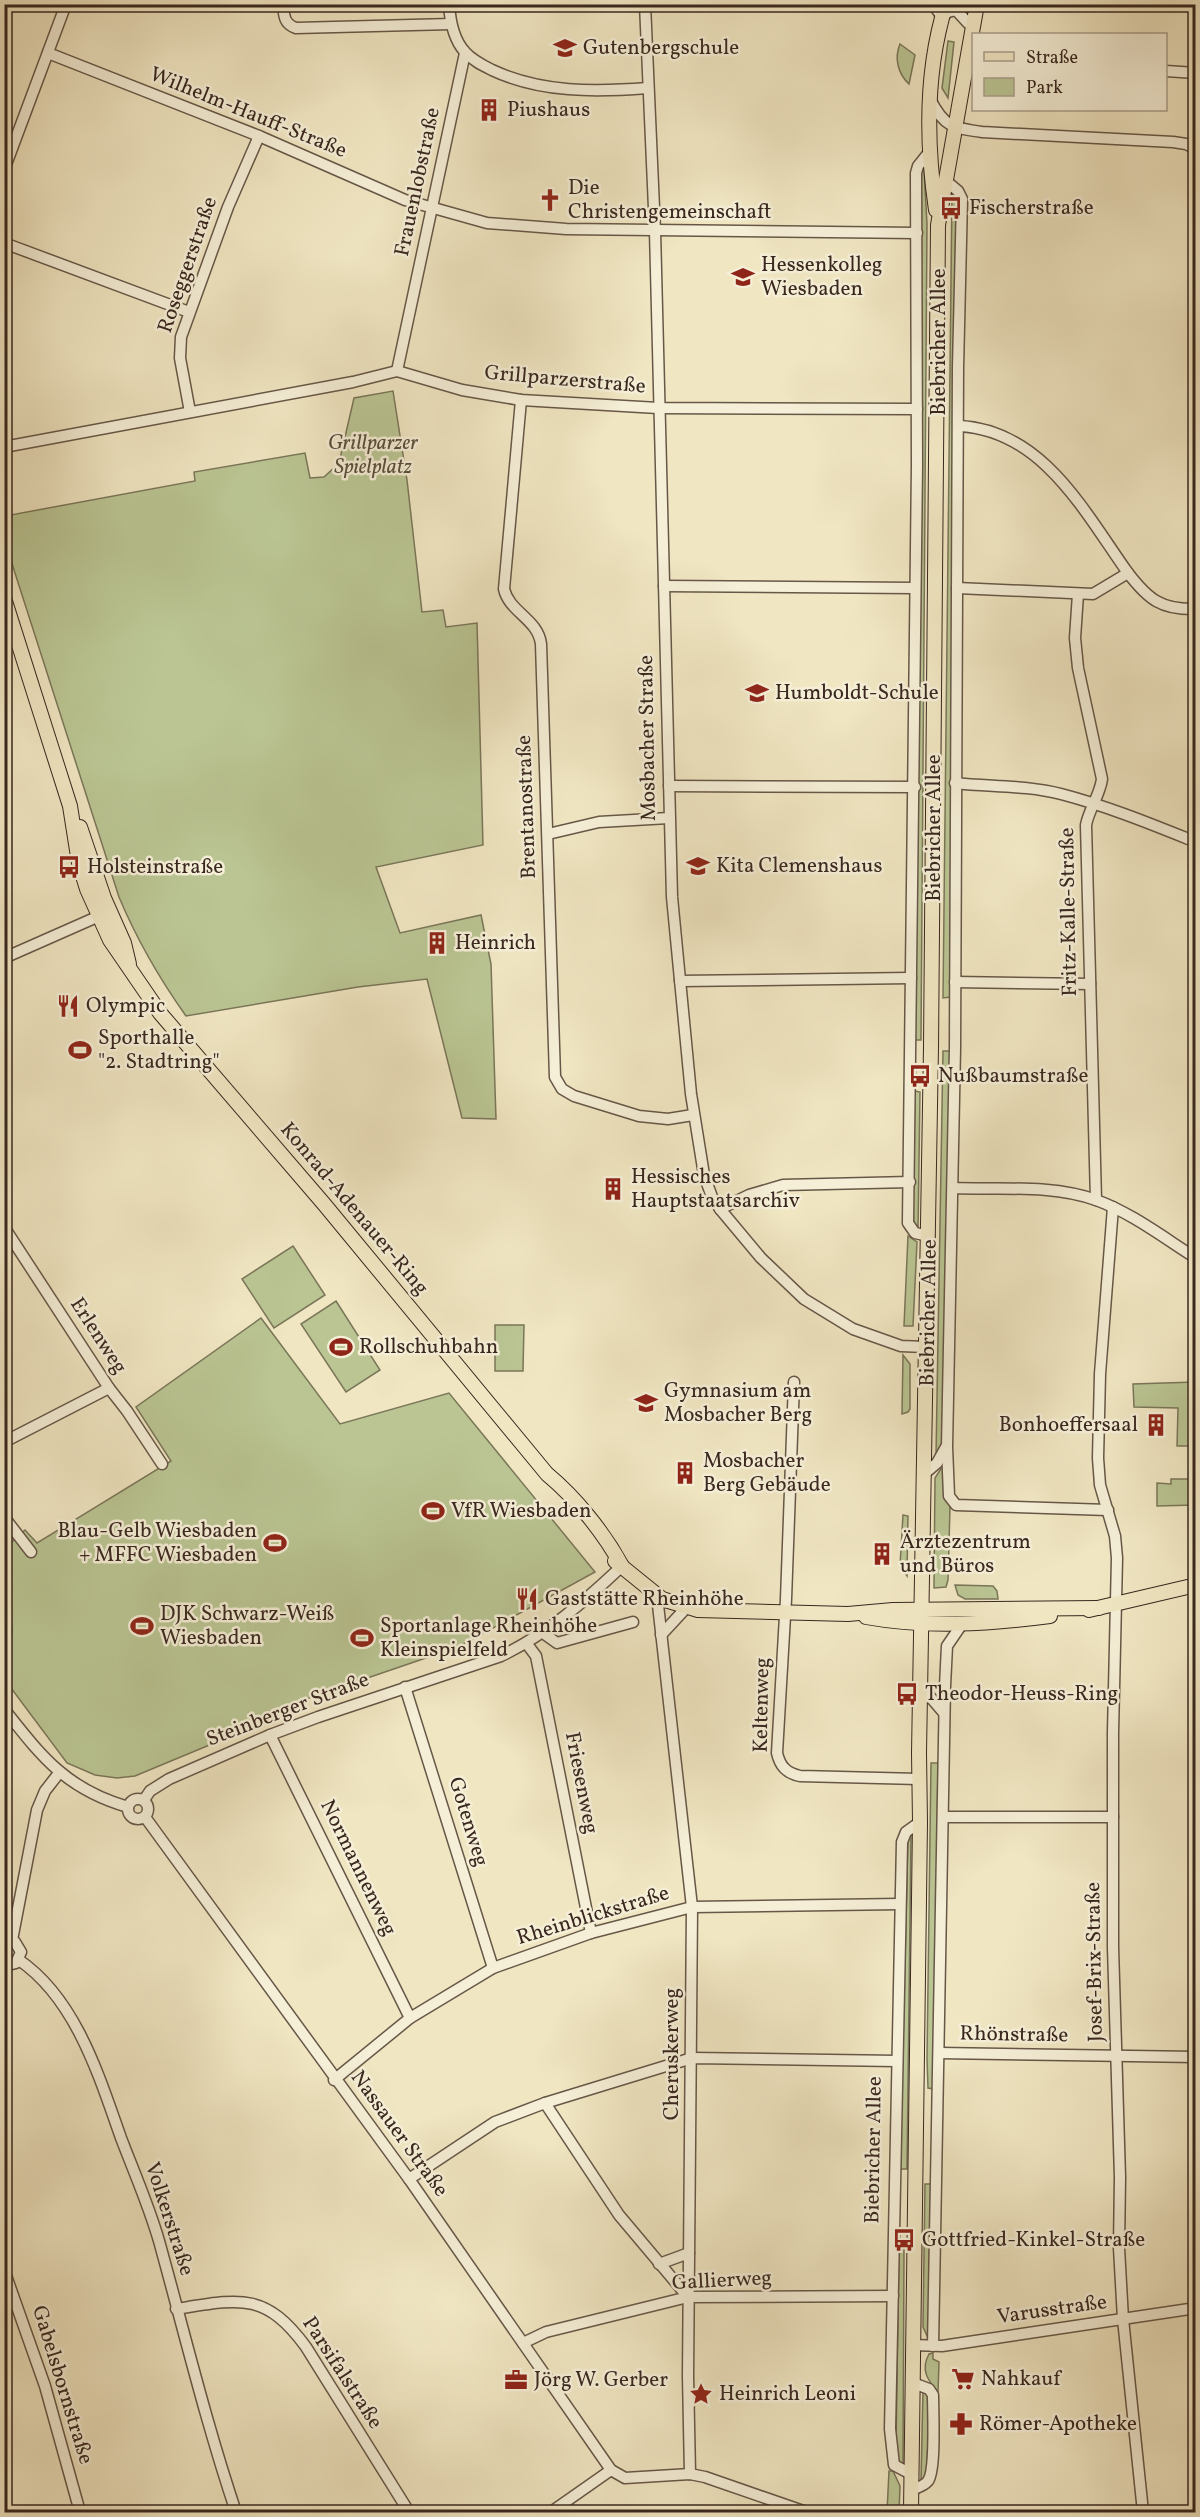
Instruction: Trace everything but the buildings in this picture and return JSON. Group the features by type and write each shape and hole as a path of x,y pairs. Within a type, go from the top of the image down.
{"main road":[{"name":"Biebricher Allee","path":"938,225 961,84 977,4"},
{"name":"Biebricher Allee","path":"911,2512 920,1685 928,1236 938,225 930,151 930,99 933,65 944,11"},
{"name":"Konrad-Adenauer-Ring","path":"4,598 70,807 80,863 104,913 110,940 176,1032 324,1204 547,1474 555,1491 602,1550 657,1596 686,1608 707,1611 921,1617"},
{"path":"921,1617 962,1624 1022,1620 1117,1605 1196,1585"},
{"path":"921,1617 1099,1608"}],"street":[{"path":"4,170 66,4"},
{"path":"283,4 285,19 296,28 451,24"},
{"path":"449,4 451,24 456,39 465,53 499,73 541,86 589,91 648,87"},
{"name":"Mosbacher Straße","path":"645,4 655,231 672,898 693,1115 704,1174 712,1197 720,1209 761,1258 804,1299 836,1320 863,1332 901,1346 925,1347"},
{"path":"933,4 944,11 956,10 970,39"},
{"path":"963,4 970,39"},
{"name":"Wilhelm-Hauff-Straße","path":"48,53 259,136 400,198 481,222 525,228 917,233"},
{"name":"Frauenlobstraße","path":"397,371 465,53"},
{"path":"1167,71 1195,72"},
{"path":"961,84 972,76"},
{"path":"930,99 944,122 954,128 982,132 1173,142 1186,144 1196,149"},
{"name":"Roseggerstraße","path":"190,412 181,366 180,344 189,312 228,207 259,136"},
{"name":"Biebricher Allee","path":"928,1236 915,1233 908,1223 915,787 917,169 930,151"},
{"name":"Biebricher Allee","path":"945,180 958,191 962,199 953,1188 947,1447 949,1496 956,1505 1107,1510"},
{"path":"4,243 189,312"},
{"path":"4,447 371,378 397,371"},
{"name":"Grillparzerstraße","path":"397,371 462,390 521,400 658,408 917,409"},
{"name":"Brentanostraße","path":"521,400 504,589 508,600 537,629 541,639 553,1071 557,1084 573,1096 639,1116 668,1119 693,1115"},
{"path":"959,426 975,427 997,434 1029,452 1052,469 1143,593 1159,603 1177,608 1196,609"},
{"path":"957,588 1096,593 1128,573"},
{"path":"664,586 914,588"},
{"name":"Fritz-Kalle-Straße","path":"1077,594 1075,638 1078,668 1102,779 1086,825 1096,1200"},
{"path":"955,783 1040,790 1061,794 1120,810 1196,842"},
{"path":"669,786 915,787"},
{"path":"548,834 599,822 669,818"},
{"path":"4,958 104,913"},
{"path":"680,981 911,978"},
{"path":"955,982 1090,984"},
{"path":"720,1209 749,1195 783,1185 910,1182"},
{"path":"953,1188 1059,1191 1096,1200 1113,1207 1196,1258"},
{"path":"1113,1207 1100,1374 1098,1458 1100,1485 1117,1547 1117,1605"},
{"name":"Erlenweg","path":"4,1227 109,1388 162,1464"},
{"name":"Keltenweg","path":"794,1382 777,1752 784,1769 800,1776 919,1779"},
{"path":"4,1442 109,1388"},
{"path":"924,1474 937,1463 947,1447"},
{"path":"4,1518 31,1552"},
{"name":"Steinberger Straße","path":"128,1807 134,1800 147,1796 169,1779 270,1735 501,1656 527,1644 622,1566"},
{"name":"Cheruskerweg","path":"657,1596 692,1907 688,2298 690,2474"},
{"name":"Josef-Brix-Straße","path":"1117,1605 1113,1947 1117,2056 1119,2248 1123,2319 1143,2512"},
{"path":"661,1635 686,1608"},
{"path":"543,1633 557,1643 633,1622"},
{"path":"933,2346 944,1817 944,1713 947,1646 962,1624"},
{"name":"Friesenweg","path":"527,1644 536,1656 591,1933"},
{"path":"920,1685 944,1713"},
{"name":"Gotenweg","path":"405,1687 493,1968"},
{"path":"4,1709 42,1756 59,1773 111,1802 128,1807 133,1818 148,1821 147,1796"},
{"name":"Normannenweg","path":"270,1735 410,2018"},
{"name":"Volkerstraße","path":"59,1773 45,1791 37,1810 8,1940 20,1948 19,1960 36,1974 64,2008 82,2038 158,2239 176,2309 236,2512"},
{"path":"944,1817 1113,1817"},
{"name":"Nassauer Straße","path":"148,1821 334,2080 409,2179 611,2470"},
{"name":"Biebricher Allee","path":"912,2474 897,2468 892,2460 890,2429 903,1836 920,1822"},
{"name":"Rheinblickstraße","path":"334,2080 410,2018 493,1968 591,1933 692,1907 900,1904"},
{"path":"4,1966 13,1965 19,1960"},
{"name":"Rhönstraße","path":"939,2053 1196,2057"},
{"path":"409,2179 495,2122 545,2103 692,2058 897,2061"},
{"path":"545,2103 619,2215 688,2298"},
{"path":"659,2264 689,2253"},
{"name":"Gabelsbornstraße","path":"4,2270 45,2386 80,2512"},
{"name":"Gallierweg","path":"524,2343 546,2332 688,2298 893,2296"},
{"name":"Parsifalstraße","path":"176,2309 231,2300 248,2302 278,2314 306,2347 409,2512"},
{"name":"Varusstraße","path":"913,2345 933,2346 1196,2308"},
{"path":"911,2490 924,2484 930,2478 933,2440 933,2395 929,2389 913,2383"},
{"path":"551,2512 611,2470 625,2478 690,2474 705,2477 770,2507 806,2512"}],"green space":[{"path":"948,41 954,42 948,98 942,88"},
{"path":"900,44 915,55 909,84 902,76 898,66 897,55"},
{"path":"921,167 924,169 927,224 921,1040 914,1040"},
{"path":"952,191 958,197 951,997 943,998"},
{"name":"Grillparzer Spielplatz","path":"393,391 407,480 422,612 443,610 446,627 477,623 483,845 376,867 400,933 481,915 491,964 496,1119 462,1118 427,979 358,987 186,1016 149,958 119,897 5,542 5,516 195,481 194,472 305,453 310,478 324,477 339,463 354,398"},
{"path":"943,1051 951,1051 942,1446 936,1455"},
{"path":"915,1091 920,1092 918,1231 912,1224"},
{"path":"908,1236 917,1242 913,1326 904,1326"},
{"path":"293,1246 325,1295 274,1328 242,1279"},
{"name":"Rollschuhbahn","path":"336,1301 380,1370 346,1392 301,1324"},
{"path":"261,1318 340,1424 449,1393 595,1572 458,1647 265,1713 272,1719 135,1776 117,1778 95,1775 67,1763 5,1680 5,1650 12,1630 4,1590 5,1548 25,1530 37,1543 171,1461 136,1407"},
{"path":"495,1325 524,1325 523,1371 495,1371"},
{"path":"903,1355 910,1364 910,1409 902,1414"},
{"path":"1195,1382 1195,1446 1177,1446 1178,1408 1134,1407 1133,1384"},
{"path":"944,1464 950,1507 948,1580 946,1587 934,1588 935,1478"},
{"path":"1171,1479 1195,1479 1195,1505 1157,1506 1157,1483 1171,1484"},
{"path":"903,1515 908,1516 907,1576 900,1566"},
{"path":"955,1585 993,1586 997,1591 998,1599 965,1599 958,1595"},
{"path":"931,1763 938,1763 934,2089 928,2088 927,2059"},
{"path":"908,1836 911,1836 907,2169 900,2169"},
{"path":"925,2184 933,2184 931,2330 928,2338 923,2327"},
{"path":"899,2248 904,2249 903,2465 899,2464 896,2446"},
{"path":"933,2353 933,2359 939,2362 938,2393 928,2379 925,2370 926,2360 929,2354"},
{"path":"923,2390 931,2400 926,2476 921,2481"},
{"path":"889,2471 893,2471 900,2486 899,2512 887,2512"}],"place":[{"name":"Gutenbergschule","path":"565,48"},
{"name":"Piushaus","path":"489,110"},
{"name":"Die Christengemeinschaft","path":"550,200"},
{"name":"Fischerstraße","path":"951,208"},
{"name":"Hessenkolleg Wiesbaden","path":"743,277"},
{"name":"Humboldt-Schule","path":"757,693"},
{"name":"Kita Clemenshaus","path":"698,866"},
{"name":"Holsteinstraße","path":"69,867"},
{"name":"Heinrich","path":"437,943"},
{"name":"Olympic","path":"68,1006"},
{"name":"Sporthalle \"2. Stadtring\"","path":"80,1050"},
{"name":"Nußbaumstraße","path":"920,1076"},
{"name":"Hessisches Hauptstaatsarchiv","path":"613,1189"},
{"name":"Rollschuhbahn","path":"341,1347"},
{"name":"Gymnasium am Mosbacher Berg","path":"646,1403"},
{"name":"Bonhoeffersaal","path":"1156,1425"},
{"name":"Mosbacher Berg Gebäude","path":"685,1473"},
{"name":"VfR Wiesbaden","path":"433,1511"},
{"name":"Blau-Gelb Wiesbaden + MFFC Wiesbaden","path":"275,1543"},
{"name":"Ärztezentrum und Büros","path":"882,1554"},
{"name":"Gaststätte Rheinhöhe","path":"527,1599"},
{"name":"DJK Schwarz-Weiß Wiesbaden","path":"142,1626"},
{"name":"Sportanlage Rheinhöhe Kleinspielfeld","path":"362,1638"},
{"name":"Theodor-Heuss-Ring","path":"907,1694"},
{"name":"Gottfried-Kinkel-Straße","path":"904,2240"},
{"name":"Nahkauf","path":"963,2379"},
{"name":"Jörg W. Gerber","path":"516,2380"},
{"name":"Heinrich Leoni","path":"701,2394"},
{"name":"Römer-Apotheke","path":"961,2424"}]}
